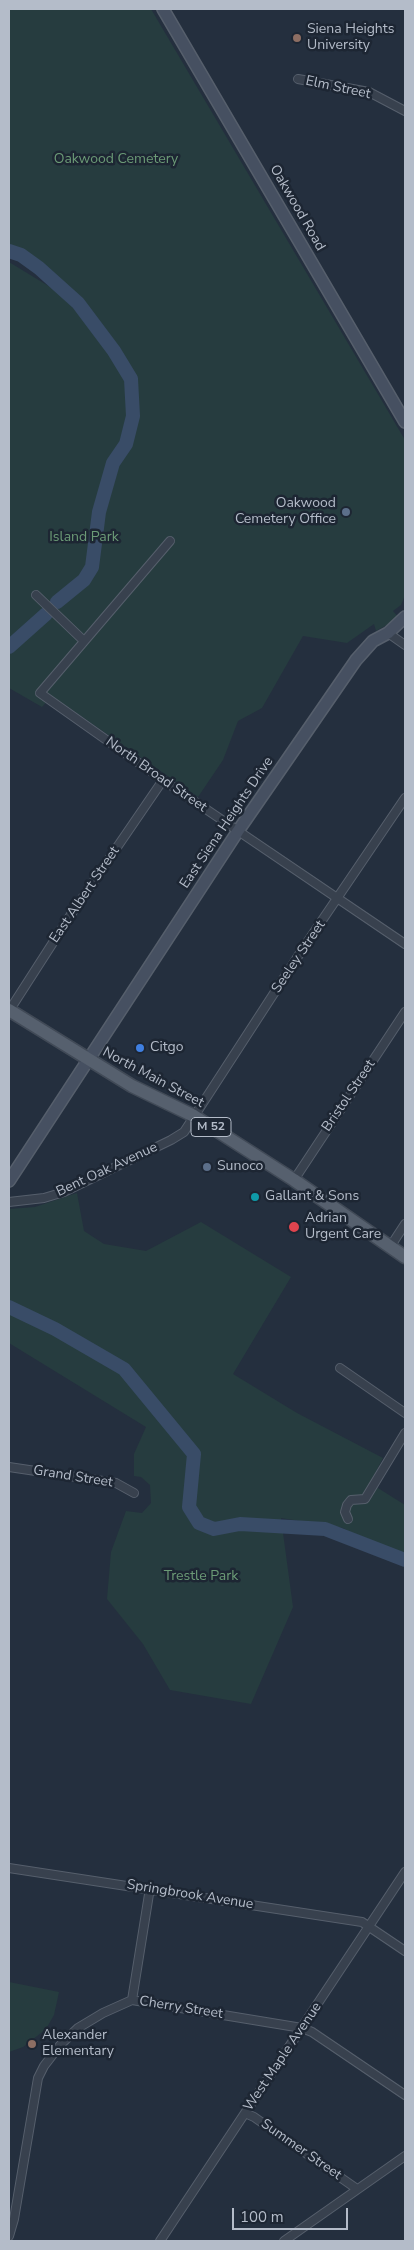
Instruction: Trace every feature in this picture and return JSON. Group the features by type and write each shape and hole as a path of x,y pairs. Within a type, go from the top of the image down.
{"main road":[{"name":"North Main Street","path":"9,1011 140,1090 194,1116 294,1180 405,1257"}],"street":[{"name":"Oakwood Road","path":"163,9 405,422"},
{"name":"Elm Street","path":"298,79 369,92 405,111"},
{"name":"North Broad Street","path":"170,541 40,693 163,780 405,944"},
{"path":"36,595 84,641"},
{"name":"East Siena Heights Drive","path":"9,1180 238,831 356,660 373,641 388,633 405,617"},
{"path":"388,633 405,645"},
{"name":"East Albert Street","path":"9,1011 72,913 163,780"},
{"name":"Seeley Street","path":"194,1116 405,798"},
{"name":"Bristol Street","path":"294,1180 405,1012"},
{"name":"Bent Oak Avenue","path":"9,1202 31,1201 64,1192 171,1140 184,1132 194,1116"},
{"path":"390,1247 405,1224"},
{"path":"340,1368 405,1413"},
{"path":"348,1519 345,1512 346,1505 351,1500 366,1499 405,1433"},
{"name":"Grand Street","path":"9,1467 116,1483 134,1493"},
{"name":"Springbrook Avenue","path":"9,1868 150,1888 362,1922 405,1951"},
{"name":"West Maple Avenue","path":"160,2241 405,1872"},
{"path":"132,2000 150,1888"},
{"name":"Cherry Street","path":"9,2236 14,2219 38,2078 44,2066 61,2044 78,2028 103,2013 132,2000 302,2028 312,2032 405,2096"},
{"name":"Summer Street","path":"245,2113 254,2117 357,2188"},
{"path":"284,2241 405,2156"}],"green space":[{"path":"9,9 151,9 405,440 405,595 401,605 393,611 399,618 376,631 374,624 347,643 303,636 262,708 238,721 223,760 198,797 52,696 42,707 9,688 9,262 55,290 91,325 114,355 128,380 131,399 122,450 126,444 133,416 131,379 114,351 78,303 39,268 21,255 9,251"},
{"name":"Trestle Park","path":"77,1193 84,1231 104,1244 146,1251 201,1222 291,1277 233,1374 297,1413 383,1458 370,1483 405,1505 405,1566 343,1528 281,1518 293,1607 251,1704 170,1690 143,1644 107,1599 111,1552 126,1511 142,1513 151,1503 150,1485 141,1477 134,1476 134,1454 146,1427 9,1343 9,1209 35,1207"},
{"path":"9,1982 59,1992 54,2015 46,2029 23,2047 9,2052"}],"waterway":[{"path":"9,251 21,255 39,268 78,303 114,351 131,379 133,416 126,444 113,463 99,512 92,567 84,580 57,602"},
{"path":"9,647 46,614"},
{"path":"9,1307 55,1329 124,1369 194,1454 189,1507 199,1523 214,1529 240,1524 325,1529 405,1560"}],"place":[{"name":"Siena Heights University","path":"297,38"},
{"name":"Oakwood Cemetery Office","path":"346,512"},
{"name":"Citgo","path":"140,1048"},
{"name":"Sunoco","path":"207,1167"},
{"name":"Gallant & Sons","path":"255,1197"},
{"name":"Adrian Urgent Care","path":"294,1227"},
{"name":"Alexander Elementary","path":"32,2044"}],"park label":[{"name":"Oakwood Cemetery","path":"116,160"},
{"name":"Island Park","path":"84,538"}]}
